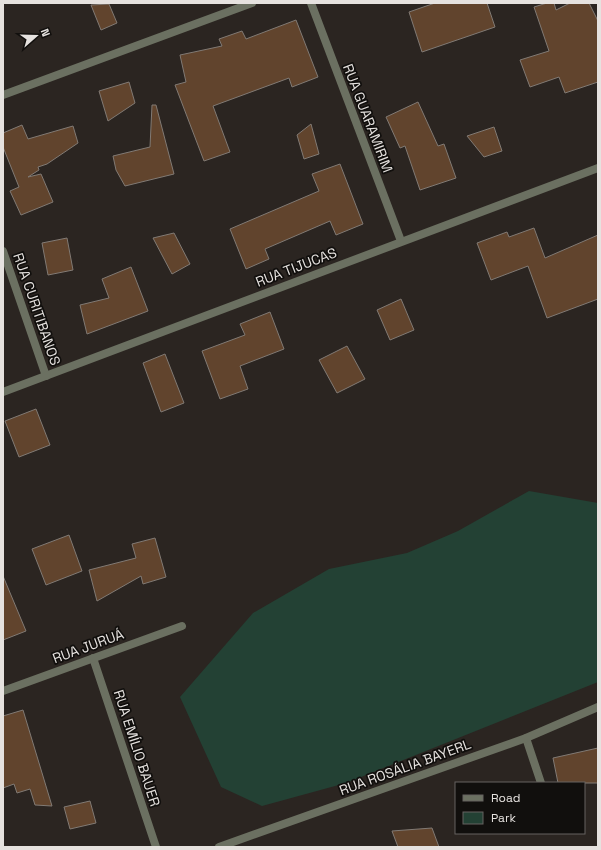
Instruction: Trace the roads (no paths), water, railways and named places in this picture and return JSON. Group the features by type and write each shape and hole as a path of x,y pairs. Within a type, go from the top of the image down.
{"street":[{"path":"3,94 252,3"},
{"name":"RUA GUARAMIRIM","path":"311,3 401,241"},
{"name":"RUA TIJUCAS","path":"3,392 598,168"},
{"name":"RUA CURITIBANOS","path":"3,251 46,376"},
{"name":"RUA JURUÁ","path":"3,691 182,626"},
{"name":"RUA EMÍLIO BAUER","path":"93,658 156,847"},
{"name":"RUA ROSÁLIA BAYERL","path":"220,847 526,738 598,707"},
{"path":"526,738 541,782"}]}
